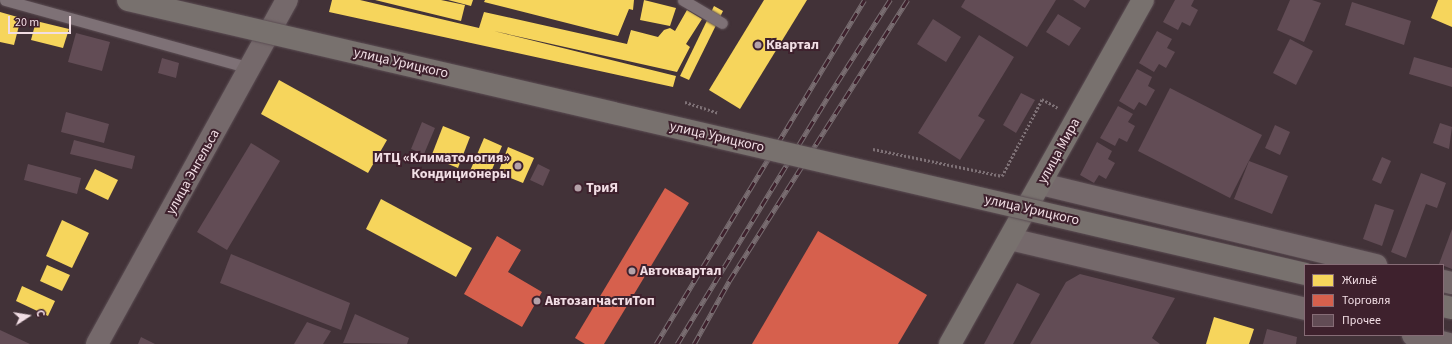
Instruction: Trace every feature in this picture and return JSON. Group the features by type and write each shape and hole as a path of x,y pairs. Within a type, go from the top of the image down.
{"main road":[{"name":"улица Урицкого","path":"128,0 1304,274"},
{"name":"улица Мира","path":"950,344 1041,184 1142,0"}],"street":[{"name":"улица Энгельса","path":"97,344 251,68 286,0"},
{"name":"улица Урицкого","path":"1041,184 1372,264"},
{"path":"1010,239 1304,309"},
{"path":"1417,336 1450,344"}],"lane":[{"path":"4,0 251,68"},
{"path":"683,0 722,23"}],"path":[{"path":"873,149 1002,176 1042,99 1077,118"},
{"path":"686,102 722,115"}],"building: Жильё":[{"path":"332,0 360,0 479,28 484,12 627,44 631,30 658,37 664,30 670,28 675,31 687,10 702,19 686,44 690,47 677,72 494,31 676,76 673,87 329,12"},
{"path":"375,0 441,0 465,5 461,21"},
{"path":"448,0 473,0 471,6"},
{"path":"485,0 634,0 633,10 629,9 618,36 484,2"},
{"path":"644,0 676,8 670,26 640,20"},
{"name":"Квартал","path":"764,0 807,0 740,109 709,90"},
{"path":"1438,0 1452,0 1452,27 1431,18"},
{"path":"714,6 723,11 689,80 680,76"},
{"path":"0,12 21,18 14,45 0,42"},
{"path":"36,21 69,29 63,48 31,40"},
{"path":"279,80 387,140 368,173 261,114"},
{"path":"443,126 470,137 458,168 431,157"},
{"path":"484,138 502,146 488,179 470,171"},
{"path":"508,147 534,158 523,183 498,173"},
{"path":"95,169 118,180 108,200 85,189"},
{"path":"381,199 472,248 456,277 366,229"},
{"path":"62,220 89,233 72,268 46,256"},
{"path":"47,265 70,275 62,291 40,281"},
{"path":"22,286 55,301 48,316 16,301"},
{"path":"1214,317 1254,329 1249,344 1206,344"}],"building: Торговля":[{"name":"Автоквартал","path":"665,188 689,203 604,344 585,344 575,338"},
{"path":"818,231 927,295 898,344 752,344"},
{"path":"497,236 521,250 508,272 542,292 522,327 464,294"}],"building: Прочее":[{"path":"965,0 1056,0 1027,47 961,7"},
{"path":"1073,0 1090,0 1085,8"},
{"path":"1175,0 1194,0 1191,6 1198,10 1190,26 1182,22 1178,30 1163,22"},
{"path":"1290,0 1312,0 1321,3 1304,42 1277,30"},
{"path":"1352,2 1411,21 1404,45 1345,25"},
{"path":"1058,14 1081,28 1069,46 1046,32"},
{"path":"933,19 961,37 946,62 917,44"},
{"path":"1157,31 1172,39 1167,48 1175,52 1166,68 1159,64 1154,72 1139,63"},
{"path":"76,33 110,42 102,71 68,62"},
{"path":"979,35 1014,57 978,116 985,120 960,160 918,133"},
{"path":"1290,39 1313,51 1296,85 1273,73"},
{"path":"1414,57 1452,68 1452,87 1409,74"},
{"path":"162,58 179,63 176,78 158,73"},
{"path":"1137,69 1152,77 1148,86 1155,90 1146,106 1139,102 1134,110 1119,101"},
{"path":"1170,88 1262,135 1230,198 1138,151"},
{"path":"1021,93 1035,100 1016,133 1003,125"},
{"path":"1118,106 1133,114 1128,122 1135,126 1127,142 1119,138 1115,146 1100,138"},
{"path":"66,112 109,124 104,143 61,132"},
{"path":"422,122 435,128 424,154 411,149"},
{"path":"1440,123 1452,127 1449,149 1433,143"},
{"path":"1275,125 1290,132 1280,155 1265,148"},
{"path":"74,140 135,156 132,169 70,154"},
{"path":"1097,142 1112,151 1108,159 1115,163 1106,179 1099,175 1094,183 1080,175"},
{"path":"251,143 280,161 227,250 197,232"},
{"path":"1382,157 1391,161 1381,184 1372,180"},
{"path":"1249,161 1288,176 1272,214 1234,199"},
{"path":"28,164 81,178 77,194 24,180"},
{"path":"538,164 550,170 543,186 530,180"},
{"path":"1421,173 1446,183 1437,208 1426,204 1406,258 1391,252"},
{"path":"1375,204 1394,210 1382,246 1363,239"},
{"path":"1452,229 1452,269 1444,266 1444,264 1439,264"},
{"path":"231,254 350,303 341,330 220,283"},
{"path":"1080,274 1175,298 1152,338 1160,344 1030,344 1066,282"},
{"path":"1017,283 1040,294 1013,344 984,344"},
{"path":"355,314 409,338 407,344 343,343"},
{"path":"307,322 331,331 323,344 294,344"},
{"path":"1267,329 1297,337 1296,344 1263,344"},
{"path":"0,330 30,344 0,344"},
{"path":"141,337 155,344 138,344"}],"railway":[{"path":"656,344 864,0"},
{"path":"677,344 827,98 890,0"},
{"path":"694,344 729,281 907,0"}],"place":[{"name":"Квартал","path":"758,45"},
{"name":"ИТЦ «Климатология» Кондиционеры","path":"518,166"},
{"name":"ТриЯ","path":"578,188"},
{"name":"Автоквартал","path":"632,271"},
{"name":"АвтозапчастиТоп","path":"537,301"}]}
